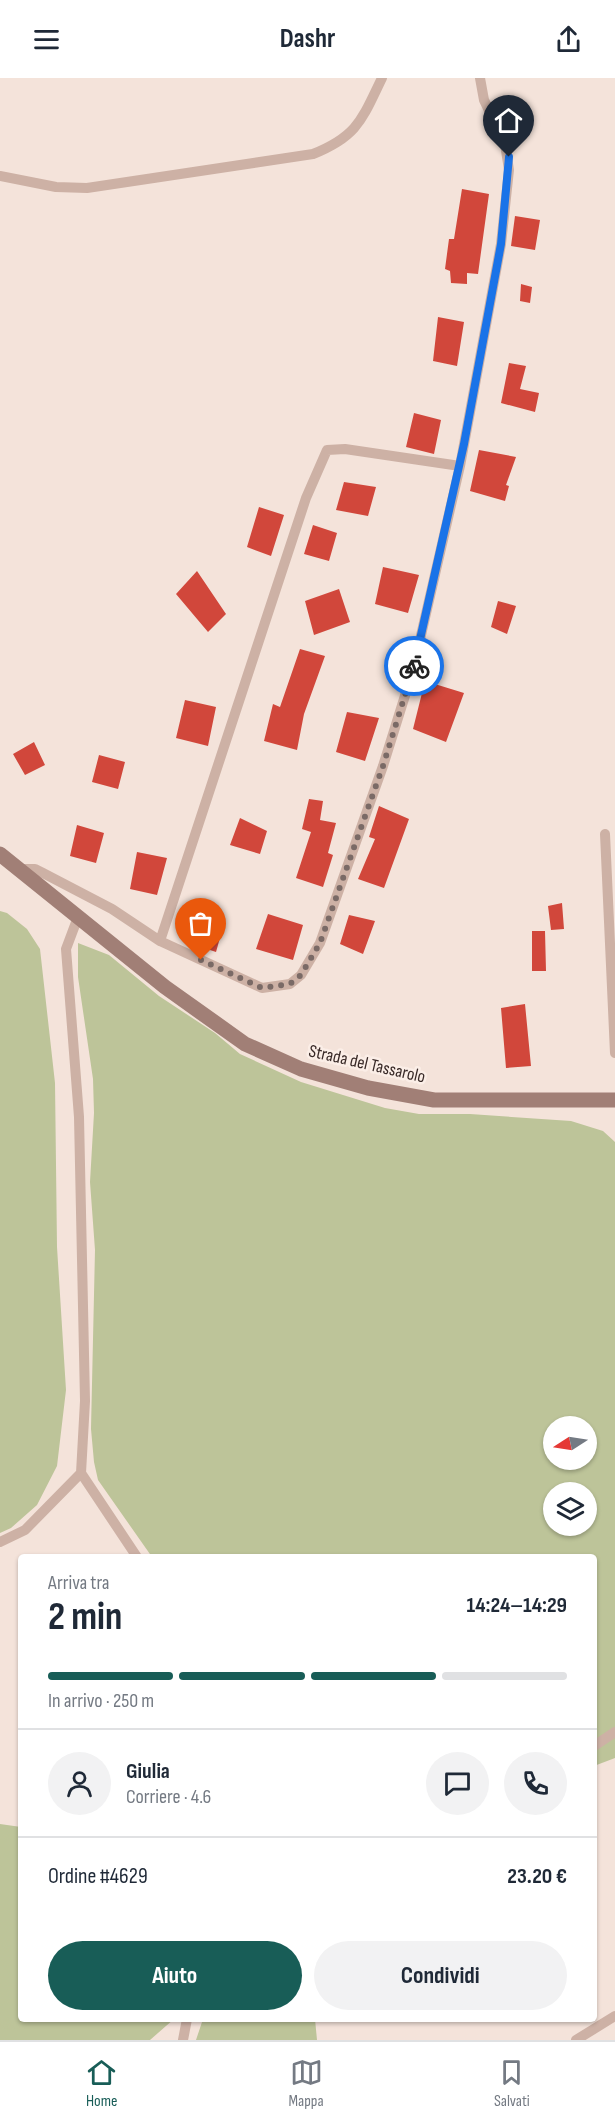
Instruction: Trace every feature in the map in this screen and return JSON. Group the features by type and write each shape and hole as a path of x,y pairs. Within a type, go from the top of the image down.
{"main road":[{"name":"Strada del Tassarolo","path":"0,854 165,987 245,1044 301,1069 368,1088 434,1100 615,1100"}],"street":[{"path":"0,176 56,187 87,188 313,154 338,144 359,125 382,78"},
{"path":"16,869 43,873 112,909 160,941 262,988 290,984 301,975 320,943 383,766 413,670 460,466 501,244 509,170 505,144 484,100 480,78"},
{"path":"160,941 306,498 327,450 345,449 460,466"},
{"path":"605,834 615,1053"},
{"path":"78,917 66,949 79,1117 85,1401 81,1473 135,1554"},
{"path":"0,1542 25,1530 81,1473"},
{"path":"597,1744 615,1732"},
{"path":"576,2040 615,2016"},
{"path":"183,2040 186,2022"}],"green space":[{"path":"0,911 7,913 27,929 40,949 55,1083 57,1247 66,1390 57,1466 37,1505 11,1528 0,1533"},
{"path":"78,943 109,955 159,996 215,1033 240,1054 301,1082 385,1108 419,1114 470,1114 571,1121 603,1131 615,1142 615,1758 597,1765 597,1554 150,1554 98,1480 94,1462 91,1429 95,1250 90,1182 94,1113 93,1079 78,977"},
{"path":"0,1824 18,1827 18,2022 171,2022 150,2040 0,2040"},
{"path":"202,2022 315,2022 317,2040 196,2040"}],"building":[{"path":"462,189 489,194 478,274 467,273 467,284 451,283 450,271 445,269 449,239 454,239"},
{"path":"515,216 540,220 535,250 511,246"},
{"path":"521,284 532,287 530,303 520,301"},
{"path":"438,317 464,322 457,366 433,361"},
{"path":"509,363 526,366 520,389 539,393 535,412 501,403"},
{"path":"414,413 441,420 434,454 406,447"},
{"path":"479,450 516,457 506,485 509,486 505,501 470,491"},
{"path":"344,482 376,487 368,516 336,510"},
{"path":"259,507 284,515 271,556 247,547"},
{"path":"313,525 337,533 329,561 304,554"},
{"path":"383,567 419,575 408,613 375,604"},
{"path":"197,571 226,614 208,632 176,594"},
{"path":"339,589 350,622 314,635 305,601"},
{"path":"498,601 516,606 507,634 491,627"},
{"path":"300,649 325,656 304,714 297,750 264,741 273,704 280,707"},
{"path":"425,681 464,693 446,742 413,729"},
{"path":"185,700 216,707 208,746 176,738"},
{"path":"347,712 379,718 365,761 336,752"},
{"path":"34,742 45,765 25,775 13,754"},
{"path":"99,755 125,762 118,789 92,782"},
{"path":"309,799 323,801 320,820 336,823 328,853 333,855 323,887 296,878 311,832 302,829"},
{"path":"379,806 409,819 384,888 358,879 375,839 369,837"},
{"path":"240,818 267,831 260,854 230,845"},
{"path":"77,825 104,833 96,863 70,856"},
{"path":"137,852 167,858 157,895 130,889"},
{"path":"562,903 564,929 551,930 548,906"},
{"path":"268,914 303,925 293,960 256,949"},
{"path":"349,915 375,921 363,954 340,944"},
{"path":"197,919 223,927 216,952 189,943"},
{"path":"532,931 545,931 546,971 532,971"},
{"path":"525,1004 531,1066 506,1068 501,1008"}],"way so far":[{"path":"201,960 262,988 278,988 290,984 301,975 320,943 383,766 414,666"}],"route":[{"path":"414,666 460,466 501,244 509,157"}]}
